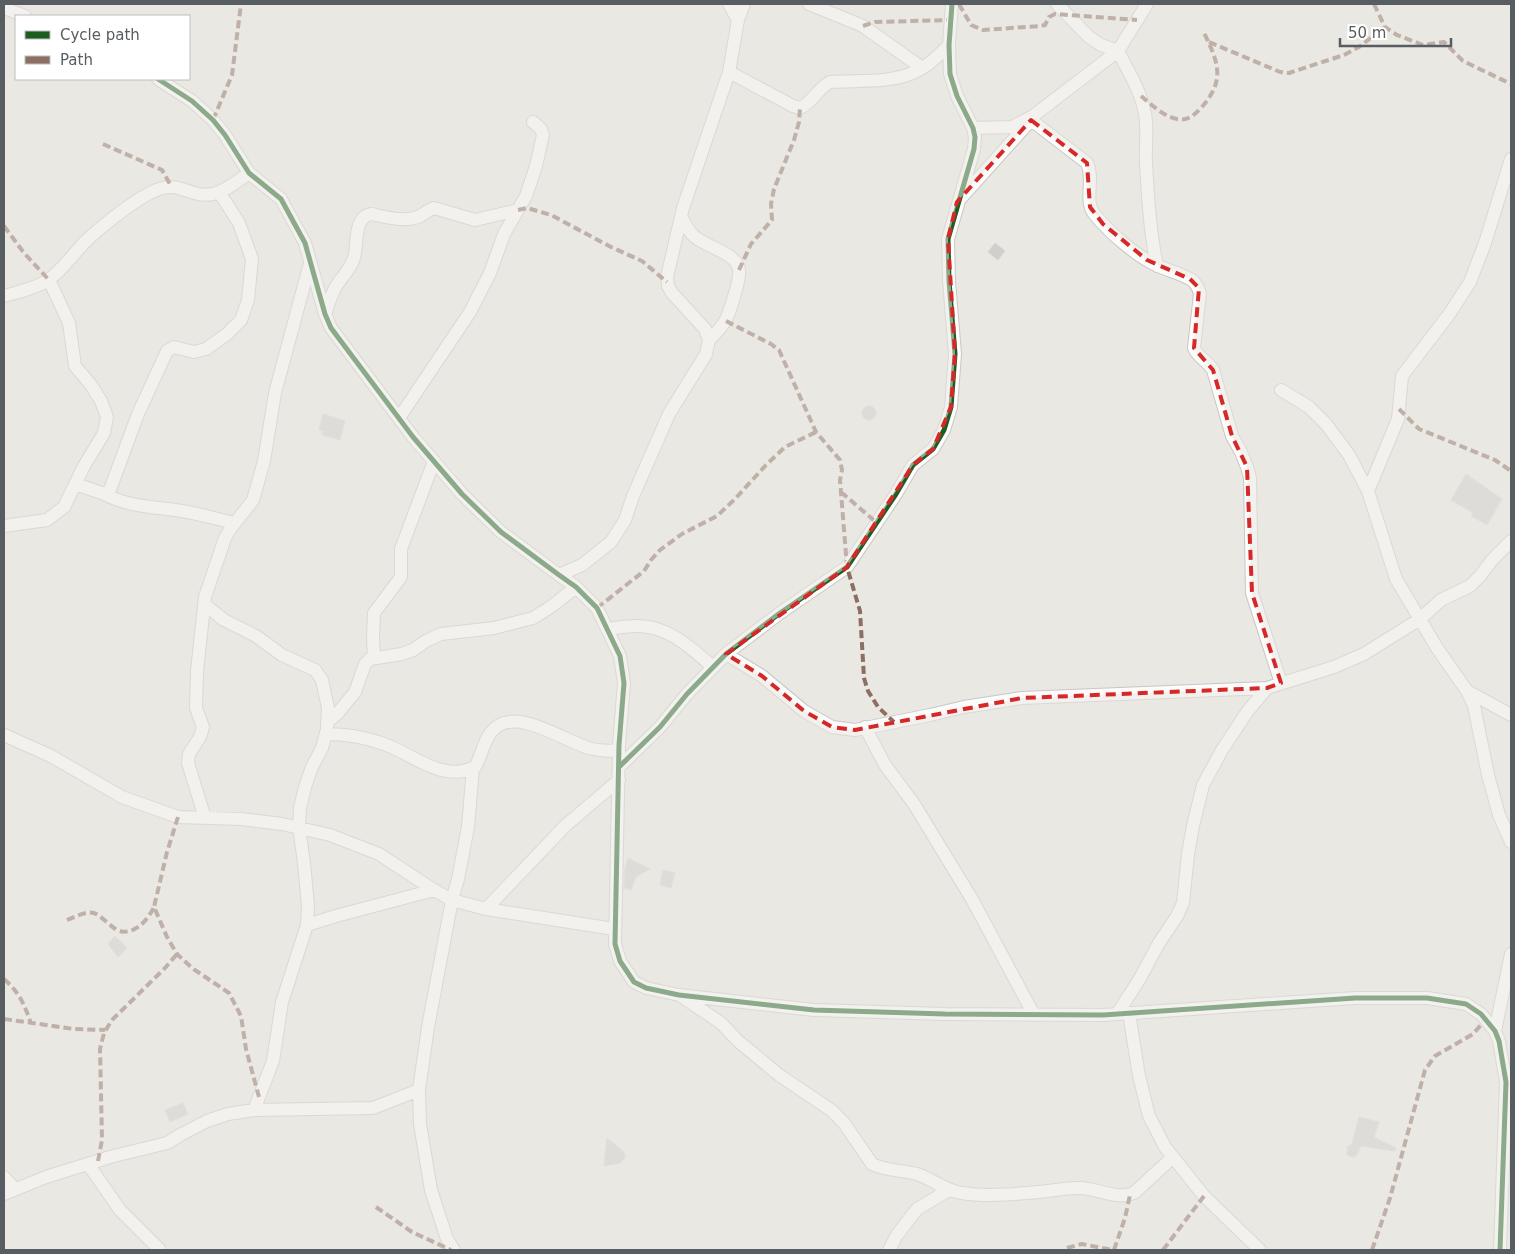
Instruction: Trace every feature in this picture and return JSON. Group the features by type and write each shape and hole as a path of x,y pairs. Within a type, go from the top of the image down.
{"street":[{"path":"729,4 738,20"},
{"path":"709,340 705,329 672,293 667,282 682,216 697,164 729,72 738,20 744,4"},
{"path":"809,4 863,26 922,68"},
{"path":"486,909 565,826 619,773 687,694 726,654 780,613 847,567 896,494 912,465 933,449 944,430 951,407 955,354 949,281 948,239 974,150 975,137 973,128 957,96 950,74 949,45 952,4"},
{"path":"1057,4 1089,37 1101,45 1118,50 1141,96 1146,115 1146,164 1150,230 1157,266"},
{"path":"958,202 1032,118 1118,50 1146,4"},
{"path":"4,8 22,15"},
{"path":"729,72 800,108 808,103 824,85 830,82 891,79 906,75 933,61 949,45"},
{"path":"160,80 192,101 213,120 225,134 249,173 281,199 305,242 325,314 331,328 434,461 482,515 558,576 576,586 597,608 620,656 624,683 619,750 614,929 615,944 620,961 634,982 646,988 679,995 814,1010 945,1014 1123,1014 1355,998 1427,998 1466,1004 1481,1014 1495,1031 1499,1042 1506,1082 1508,1118 1500,1250"},
{"path":"973,128 1012,127 1032,118"},
{"path":"1032,118 1087,164 1090,171 1089,201 1092,211 1103,224 1132,250 1157,266 1190,279 1199,288 1194,348 1196,353 1207,361 1213,370 1232,436 1247,467 1250,478 1252,593 1281,683"},
{"path":"399,418 470,312 490,273 504,234 529,188 543,136 542,129 533,122"},
{"path":"1368,491 1398,419 1402,376 1450,314 1470,282 1485,242 1511,159"},
{"path":"4,296 30,290 49,280 89,238 147,194 171,186 197,193 219,192 249,173"},
{"path":"106,495 110,492 138,414 168,351 174,347 194,352 202,351 227,334 240,320 248,300 252,259 239,223 219,192"},
{"path":"325,314 336,288 353,259 358,227 366,215 371,214 400,220 419,216 434,208 475,220 518,210"},
{"path":"558,576 582,565 611,542 625,520 656,440 669,414 706,354 709,340 726,321 740,270 736,262 728,255 694,237 689,232 682,216"},
{"path":"205,818 188,763 189,754 200,737 202,727 197,712 196,686 204,604 226,538 253,500 264,461 275,393 311,261"},
{"path":"4,526 47,520 64,507 94,448 104,433 107,417 96,393 75,366 69,323 49,280"},
{"path":"1281,390 1309,407 1326,424 1349,455 1368,491 1396,579 1437,648 1467,691 1474,706 1488,775 1499,815 1511,842"},
{"path":"374,658 374,613 400,577 400,550 434,461"},
{"path":"75,484 106,495 119,502 181,511 235,523"},
{"path":"726,654 762,676 804,711 832,727 855,730 964,707 1022,698 1267,688 1334,667 1364,654 1420,619 1441,600 1470,586 1511,541"},
{"path":"327,728 355,692 366,664 370,659 402,654 441,634 494,628 533,618 576,586"},
{"path":"204,604 224,620 256,636 282,654 315,670 322,680 328,708 327,728 322,748 312,767 305,787 298,827 308,906 307,925 282,1002 273,1061 254,1110"},
{"path":"607,629 636,626 653,627 668,633 692,649 713,667"},
{"path":"1260,1250 1204,1196 1165,1147 1149,1116 1123,1014 1159,943 1178,916 1183,902 1192,826 1203,785 1222,750 1267,688"},
{"path":"1467,691 1511,715"},
{"path":"327,728 342,734 382,743 426,766 441,770 459,771 473,768 478,763 486,737 495,727 512,721 522,722 553,732 591,749 603,751 619,750"},
{"path":"865,728 885,764 914,804 972,900 1034,1015"},
{"path":"4,735 51,756 122,797 178,817 241,819 298,827 330,834 379,854 452,900 486,909 614,929"},
{"path":"454,1250 447,1239 431,1190 420,1124 419,1090 428,1028 468,827 473,768"},
{"path":"307,925 434,890"},
{"path":"1495,1031 1511,954"},
{"path":"679,995 721,1023 779,1075 831,1110 844,1123 867,1159 878,1167 922,1176 949,1190 963,1194 1041,1192 1064,1188 1081,1188 1126,1196 1134,1193 1173,1157"},
{"path":"4,1177 9,1192 46,1176 168,1143 207,1121 228,1114 254,1110 373,1108 419,1090"},
{"path":"88,1164 120,1210 155,1248"},
{"path":"889,1250 917,1209 949,1190"}],"highlighted area":[{"path":"1031,120 1087,163 1090,207 1103,224 1147,260 1190,279 1199,288 1194,348 1213,370 1232,436 1247,467 1252,593 1281,683 1267,688 1022,698 855,730 832,727 804,711 762,676 726,654 847,567 913,465 933,449 951,407 955,354 948,239 957,202"}],"building":[{"path":"995,243 1005,251 998,260 988,252"},
{"path":"869,406 874,408 876,413 874,418 869,420 864,418 862,413 864,408"},
{"path":"323,414 345,421 340,440 322,435 323,431 319,430"},
{"path":"1466,474 1502,499 1487,525 1471,516 1473,513 1451,500"},
{"path":"628,858 650,869 636,877 631,890 624,888 625,868"},
{"path":"663,870 675,873 671,888 660,885"},
{"path":"115,936 127,948 118,957 108,944"},
{"path":"183,1103 188,1114 170,1122 165,1110"},
{"path":"1359,1117 1379,1122 1374,1137 1396,1148 1395,1151 1361,1146 1356,1156 1347,1155 1347,1147 1352,1144"},
{"path":"607,1138 624,1152 625,1157 620,1163 604,1166"}],"marked path":[{"path":"213,120 232,75 241,4"},
{"path":"959,4 971,25 983,30 1045,25 1049,17 1055,14 1137,20"},
{"path":"1374,4 1385,27 1397,35 1423,45 1444,42 1463,61 1511,84"},
{"path":"863,26 875,22 951,20"},
{"path":"1209,42 1280,72 1289,73 1344,55 1359,47 1385,27"},
{"path":"1141,96 1162,113 1172,118 1184,119 1195,114 1200,109 1214,90 1217,80 1216,62 1203,31"},
{"path":"739,270 751,244 772,220 771,204 774,189 794,140 799,122 800,108"},
{"path":"103,144 162,170 171,186"},
{"path":"518,210 527,208 551,215 642,261 667,282"},
{"path":"4,226 24,253 49,280"},
{"path":"726,321 779,350 816,432 840,460 847,567 860,611 864,678 868,691 878,707 894,722"},
{"path":"1399,409 1419,429 1495,460 1511,471"},
{"path":"597,608 644,571 660,550 682,534 717,516 785,447 816,432"},
{"path":"841,492 877,523"},
{"path":"178,817 167,852 154,907 167,937 177,954 192,968 229,993 241,1016 246,1049 259,1097"},
{"path":"67,920 85,913 91,913 99,916 118,931 124,932 140,926 154,907"},
{"path":"98,1161 102,1140 100,1049 104,1033 112,1020 177,954"},
{"path":"4,979 21,999 31,1024"},
{"path":"4,1019 74,1029 105,1030"},
{"path":"1372,1250 1390,1198 1425,1070 1435,1056 1473,1034 1486,1019"},
{"path":"1114,1250 1125,1218 1130,1195"},
{"path":"1163,1250 1204,1196"},
{"path":"376,1207 412,1232 451,1250"},
{"path":"1067,1248 1082,1244 1112,1250"}],"cycle path":[{"path":"619,767 660,727 687,694 726,654 780,613 847,567 913,465 933,449 944,430 951,407 955,354 949,281 948,239 974,149 975,137 973,128 957,96 950,74 949,45 952,4"},
{"path":"160,80 192,101 213,120 249,173 281,199 305,243 325,314 331,328 413,437 462,494 501,532 576,587 597,608 620,656 624,683 619,745 615,944 620,961 634,982 646,988 679,995 814,1010 945,1014 1103,1015 1355,998 1427,998 1466,1004 1481,1014 1495,1031 1499,1041 1506,1082 1500,1250"}]}
